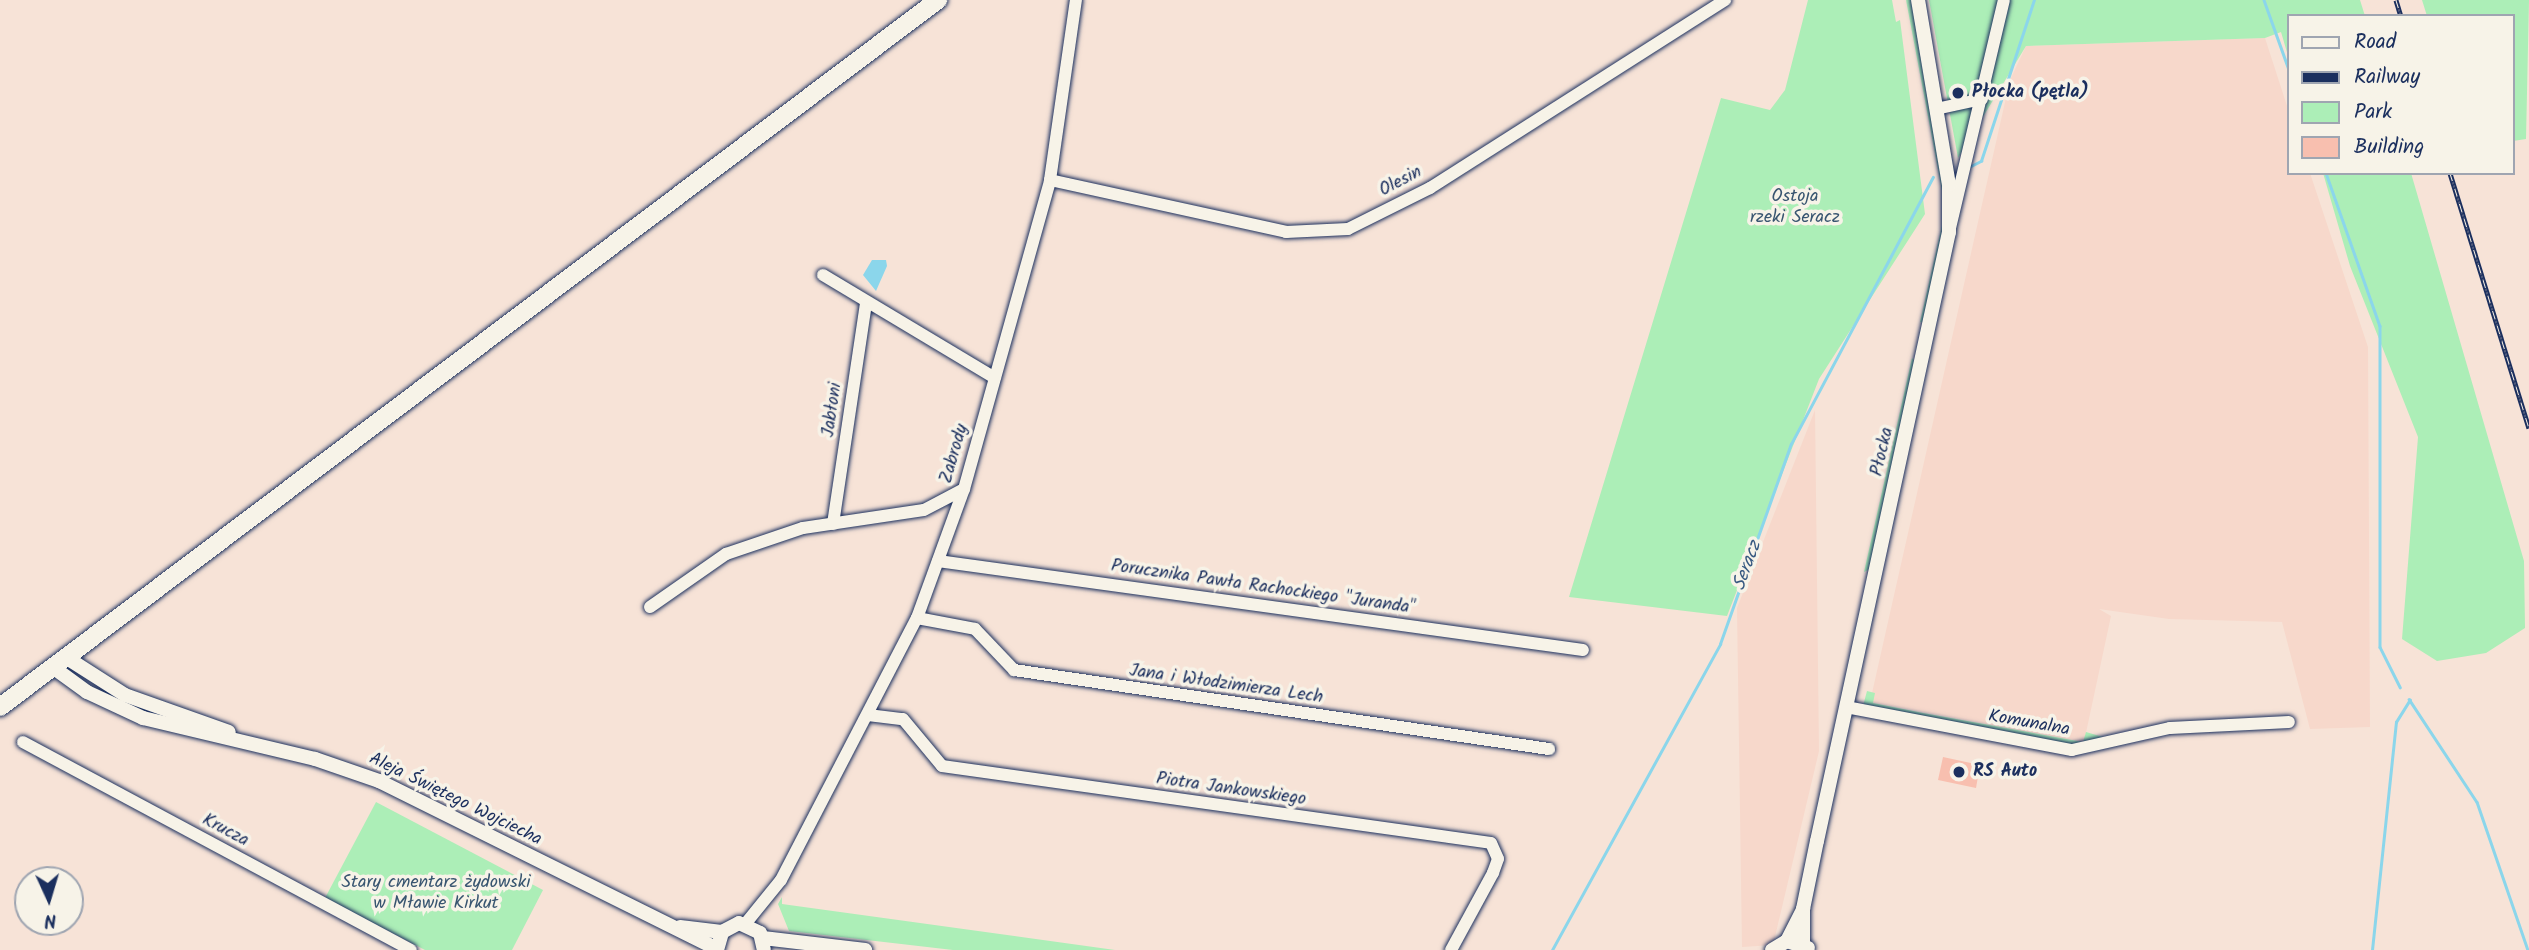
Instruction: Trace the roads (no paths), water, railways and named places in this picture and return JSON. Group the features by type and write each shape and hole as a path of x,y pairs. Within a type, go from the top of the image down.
{"main road":[{"path":"0,707 938,0"}],"street":[{"name":"Zabrody","path":"757,935 777,887 917,618 964,489 1051,180 1076,0"},
{"name":"Olesin","path":"1051,180 1286,232 1348,229 1430,188 1725,0"},
{"name":"Płocka","path":"1787,941 1803,909 1949,232 1949,185 1918,0"},
{"path":"1949,232 2004,0"},
{"path":"1936,109 1982,99"},
{"path":"822,275 995,378"},
{"name":"Jabłoni","path":"834,524 866,302"},
{"path":"650,607 726,554 834,524 924,510 964,489"},
{"name":"Porucznika Pawła Rachockiego \"Juranda\"","path":"938,561 1583,650"},
{"name":"Jana i Włodzimierza Lech","path":"917,618 975,629 1014,670 1549,749"},
{"name":"Aleja Świętego Wojciecha","path":"61,663 125,695 255,744 379,781 615,902 679,927 717,950"},
{"name":"Komunalna","path":"1846,707 2072,750 2170,728 2289,722"},
{"name":"Piotra Jankowskiego","path":"868,715 903,719 942,766 1491,844 1498,859 1493,873 1451,950"},
{"name":"Krucza","path":"23,742 411,950"},
{"name":"Płocka","path":"1803,909 1807,947"},
{"name":"Aleja Świętego Wojciecha","path":"679,927 722,932"},
{"path":"717,950 722,932 757,935 815,946 865,950"},
{"path":"1772,950 1787,941 1807,947"},
{"path":"790,950 815,946"}],"water":[{"path":"872,260 886,260 887,266 876,291 863,275"}],"waterway":[{"name":"Seracz","path":"1967,168 1981,161 2034,0"},
{"path":"2264,0 2288,67"},
{"path":"2327,175 2380,326 2380,647 2400,687"},
{"name":"Seracz","path":"1552,950 1720,644 1791,444 1933,177"},
{"path":"2409,699 2477,802 2528,950"},
{"path":"2372,950 2396,722 2410,700"}],"railway":[{"path":"2396,0 2400,14"},
{"path":"2451,175 2529,428"}],"place":[{"name":"Płocka (pętla)","path":"1958,93"},
{"name":"RS Auto","path":"1959,772"}],"park label":[{"name":"Ostoja rzeki Seracz","path":"1795,208"},
{"name":"Stary cmentarz żydowski w Mławie Kirkut","path":"436,894"}]}
